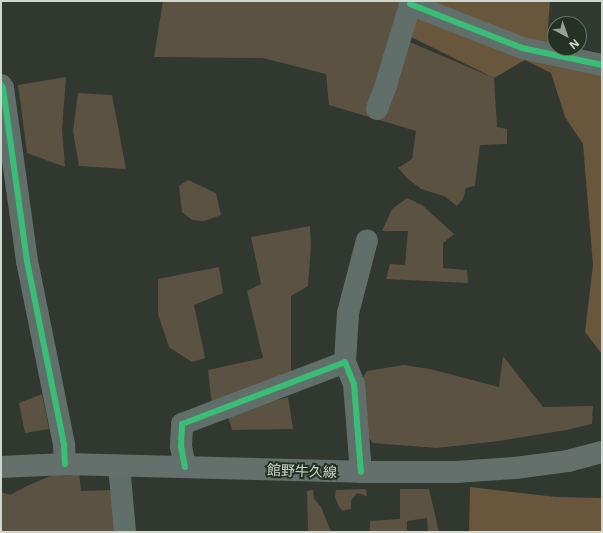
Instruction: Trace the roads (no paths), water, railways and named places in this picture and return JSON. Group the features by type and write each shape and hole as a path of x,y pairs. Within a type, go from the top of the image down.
{"main road":[{"name":"館野牛久線","path":"1,467 66,464 361,472 456,472 515,468 568,460 602,452"}],"street":[{"path":"376,109 386,85 411,3 522,48 602,65"},
{"path":"1,85 3,88 26,261 64,446 66,464"},
{"path":"361,472 354,384 345,362 348,313 367,240"},
{"path":"185,467 181,446 182,424 345,362"},
{"path":"120,466 125,532"}]}
